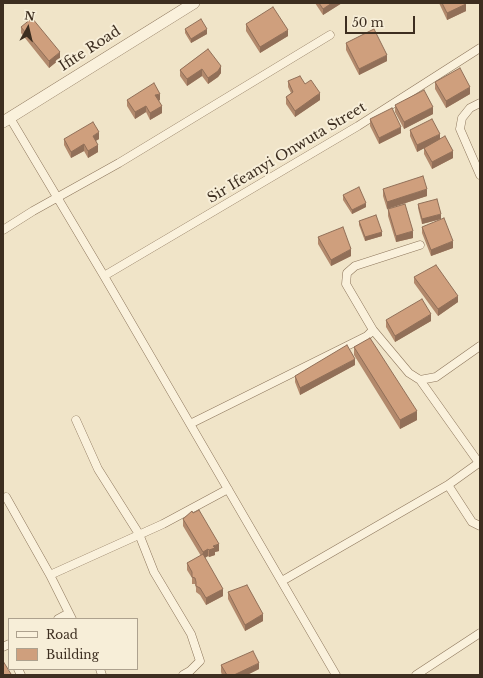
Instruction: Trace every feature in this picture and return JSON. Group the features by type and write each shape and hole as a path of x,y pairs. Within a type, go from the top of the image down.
{"street":[{"name":"Ifite Road","path":"7,120 190,4"},
{"path":"3,230 119,163 330,35"},
{"name":"Sir Ifeanyi Onwuta Street","path":"104,276 358,126 480,48"},
{"path":"480,103 470,108 462,118 460,129 480,175"},
{"path":"7,120 57,198 104,276 336,675"},
{"path":"282,581 448,485 480,463 420,380 409,373 373,330 346,284 348,273 355,266 420,245"},
{"path":"190,424 367,336 373,330"},
{"path":"420,380 436,377 480,346"},
{"path":"76,420 98,469 139,534 154,572 191,634 198,649 200,661 190,671 183,675"},
{"path":"448,485 472,522 480,526"},
{"path":"50,575 139,534 228,488"},
{"path":"6,497 50,575 70,616"},
{"path":"416,675 480,632"}],"building":[{"path":"319,3 332,3 323,9"},
{"path":"442,3 465,3 466,4 447,13"},
{"path":"273,7 288,30 260,47 246,24"},
{"path":"32,18 60,52 49,61 21,27"},
{"path":"201,19 207,29 191,39 185,29"},
{"path":"374,29 387,55 359,69 346,43"},
{"path":"208,49 221,66 218,71 208,78 202,69 187,79 180,70"},
{"path":"460,68 470,87 446,101 435,82"},
{"path":"300,76 305,84 311,80 320,93 295,111 286,97 293,92 288,81"},
{"path":"154,83 160,94 155,95 162,106 150,113 146,106 135,112 127,100"},
{"path":"424,90 433,107 404,122 395,105"},
{"path":"392,108 401,127 379,138 370,119"},
{"path":"432,119 440,134 417,145 410,130"},
{"path":"93,122 99,132 93,136 98,145 88,151 84,144 71,152 64,139"},
{"path":"445,136 453,151 432,162 424,148"},
{"path":"423,176 427,189 387,202 383,189"},
{"path":"359,187 366,203 352,210 343,195"},
{"path":"437,199 441,214 422,219 418,204"},
{"path":"405,204 413,231 396,236 388,209"},
{"path":"376,215 382,232 365,237 359,221"},
{"path":"444,218 453,241 431,250 422,227"},
{"path":"343,227 351,249 331,260 318,237"},
{"path":"436,265 458,296 438,309 414,277"},
{"path":"422,299 431,314 395,336 386,320"},
{"path":"370,338 417,411 400,420 354,347"},
{"path":"347,345 355,359 300,388 295,376"},
{"path":"199,510 219,544 213,546 215,548 208,549 203,552 183,519 192,511 193,513"},
{"path":"203,554 223,589 206,598 200,588 196,586 195,578 192,577 192,572 187,563"},
{"path":"247,585 263,614 245,625 228,592"},
{"path":"253,651 259,663 234,675 227,675 221,665"},
{"path":"3,661 11,674 3,675"}]}
